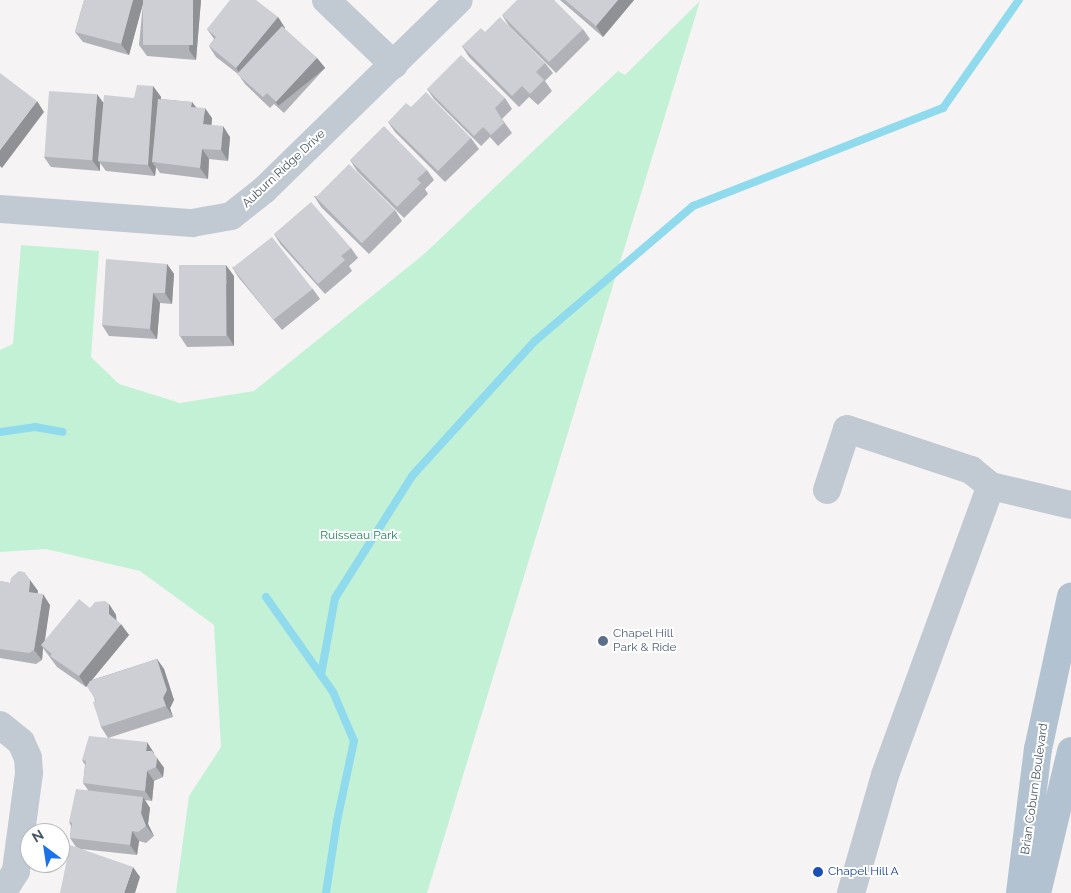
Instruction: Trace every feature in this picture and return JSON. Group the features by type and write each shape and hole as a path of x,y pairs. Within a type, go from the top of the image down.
{"main road":[{"name":"Brian Coburn Boulevard","path":"1020,893 1038,749 1071,597"},
{"name":"Brian Coburn Boulevard","path":"1037,893 1071,751"}],"street":[{"path":"326,0 394,65"},
{"name":"Auburn Ridge Drive","path":"0,209 192,223 212,222 231,216 249,204 459,0"},
{"path":"827,490 848,429 971,470 991,486 1071,505"},
{"path":"851,893 885,775 991,486"},
{"path":"0,725 21,742 28,758 29,773 16,871 2,893"}],"green space":[{"name":"Ruisseau Park","path":"700,1 427,893 176,893 189,796 221,747 214,625 140,571 46,549 0,552 0,350 13,344 21,245 99,251 91,357 119,384 180,403 254,391 423,255 618,71 625,75"}],"building":[{"path":"84,0 133,0 121,44 75,32"},
{"path":"143,0 193,0 193,45 143,45"},
{"path":"230,0 256,0 278,17 236,68 209,46 216,37 207,29"},
{"path":"517,0 554,0 583,29 549,62 502,15"},
{"path":"565,0 618,0 596,26"},
{"path":"500,17 545,63 536,72 544,80 530,94 522,86 512,96 462,46 481,28 485,32"},
{"path":"282,26 317,58 276,102 267,93 263,97 237,74"},
{"path":"461,55 505,98 495,108 504,123 491,135 483,127 474,136 427,89"},
{"path":"0,73 37,101 0,150"},
{"path":"137,85 153,86 148,165 98,161 104,95 134,98"},
{"path":"49,91 97,94 92,160 44,157"},
{"path":"426,92 471,138 438,171 388,122 406,103 411,107"},
{"path":"158,99 192,102 191,107 205,108 203,124 223,126 221,150 202,149 200,168 152,162"},
{"path":"384,126 427,170 417,179 421,183 397,207 350,160"},
{"path":"349,164 395,210 362,243 316,197"},
{"path":"311,202 351,248 341,256 345,260 318,284 274,234"},
{"path":"272,237 313,289 273,320 233,268"},
{"path":"106,259 167,264 165,293 153,293 150,329 102,325"},
{"path":"179,265 226,265 226,336 179,336"},
{"path":"19,571 24,572 30,580 29,592 43,594 34,650 29,653 0,649 0,581 10,583 11,578"},
{"path":"79,599 90,608 95,602 105,601 109,604 109,614 121,624 79,676 50,656 52,654 41,645"},
{"path":"157,659 167,690 163,698 166,706 101,727 93,702 96,701 87,686 90,681"},
{"path":"89,736 147,742 146,751 152,751 157,758 156,767 147,771 145,791 83,783 86,761 82,760"},
{"path":"76,789 143,797 141,813 146,826 138,832 132,831 130,845 70,838 72,823 69,822"},
{"path":"70,845 133,867 124,893 60,893 64,873 70,873"}],"waterway":[{"path":"321,675 335,598 412,476 535,341 693,206 943,108 1019,0"},
{"path":"0,432 35,427 63,432"},
{"path":"266,597 333,692 354,741 337,821 326,893"}],"place":[{"name":"Chapel Hill Park & Ride","path":"603,641"},
{"name":"Chapel Hill A","path":"818,872"}]}
